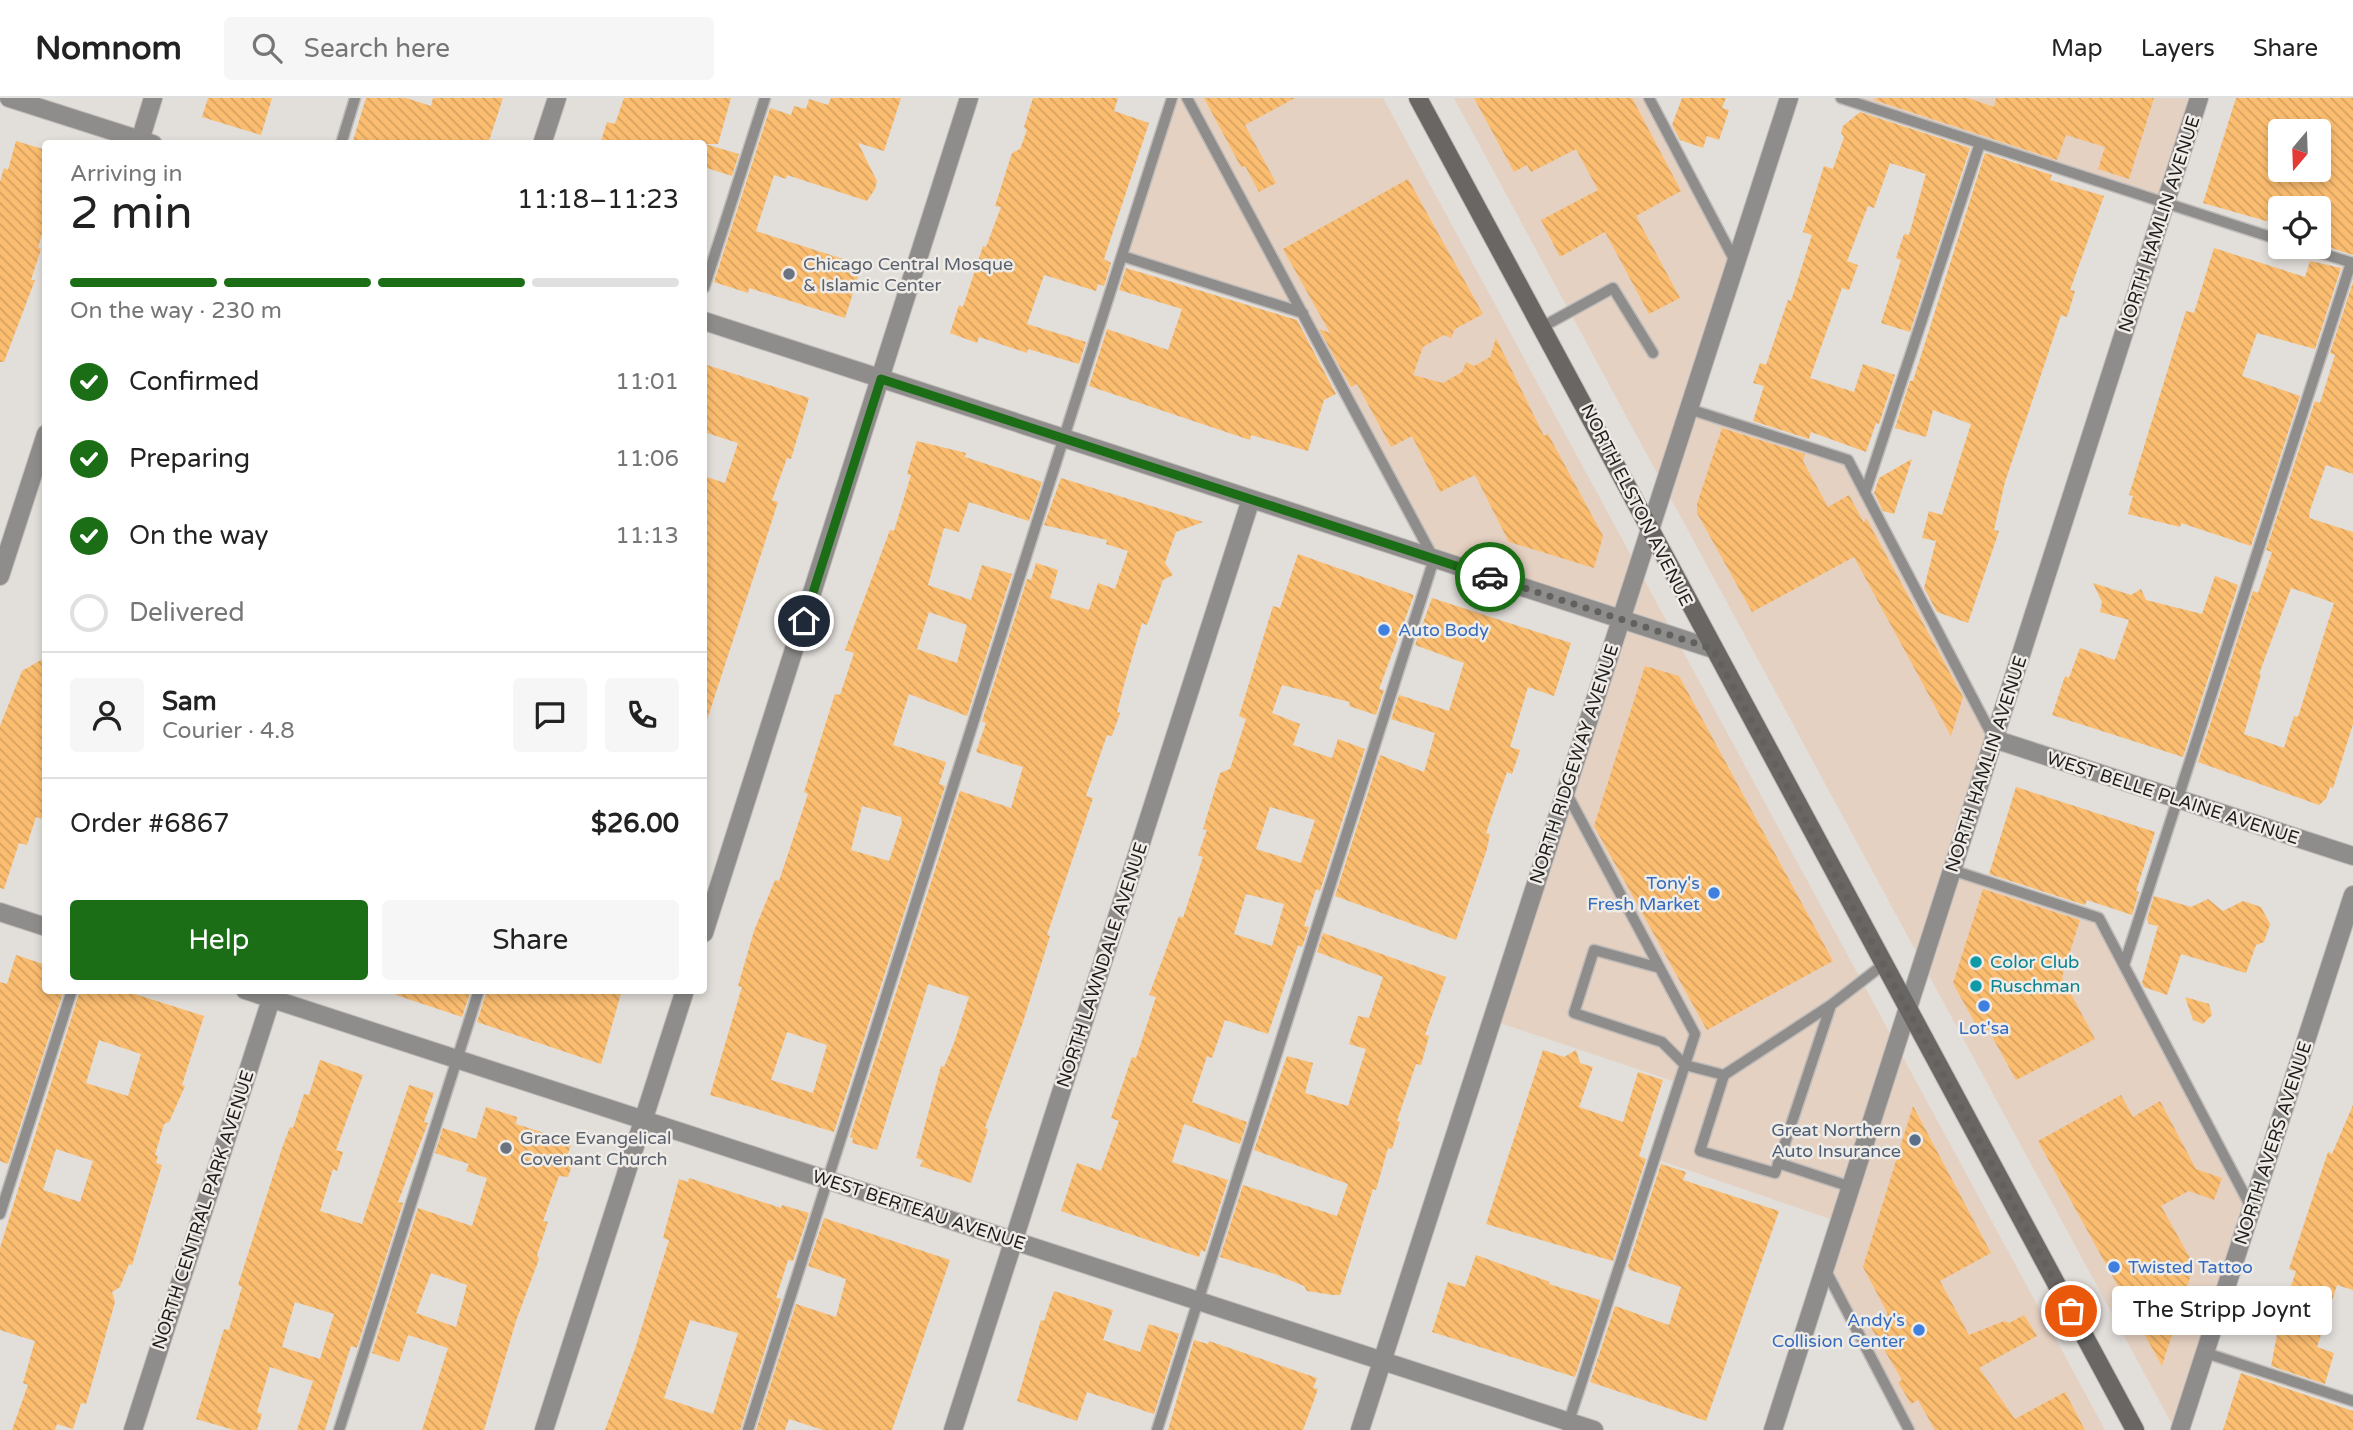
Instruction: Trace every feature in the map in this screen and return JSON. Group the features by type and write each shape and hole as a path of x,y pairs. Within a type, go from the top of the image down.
{"main road":[{"name":"NORTH ELSTON AVENUE","path":"1418,98 2136,1430"}],"street":[{"path":"9,98 138,140"},
{"path":"144,140 153,98"},
{"path":"543,140 557,98"},
{"path":"707,924 969,98"},
{"name":"NORTH RIDGEWAY AVENUE","path":"1360,1430 1788,98"},
{"name":"NORTH HAMLIN AVENUE","path":"1773,1430 2199,98"},
{"path":"707,322 1713,649"},
{"path":"0,576 42,447"},
{"name":"NORTH LAWNDALE AVENUE","path":"953,1430 1251,499"},
{"name":"WEST BELLE PLAINE AVENUE","path":"1994,739 2353,856"},
{"name":"NORTH AVERS AVENUE","path":"2180,1430 2353,895"},
{"path":"0,912 42,926"},
{"path":"544,1430 684,994"},
{"name":"WEST BERTEAU AVENUE","path":"273,995 457,1060 1382,1361 1568,1426 1594,1430"},
{"name":"NORTH CENTRAL PARK AVENUE","path":"133,1430 273,995"}],"lane":[{"path":"342,140 355,98"},
{"path":"707,279 765,98"},
{"path":"748,1430 1172,98"},
{"path":"1157,1430 1434,559 1187,98"},
{"path":"1648,98 1736,263"},
{"path":"1840,98 2268,236"},
{"path":"1865,493 1980,143"},
{"path":"1122,256 1303,313"},
{"path":"2124,965 2352,263 2331,256"},
{"path":"1542,327 1613,288 1653,353"},
{"path":"1689,408 1848,460 1994,739"},
{"path":"1565,791 1695,1034 1568,1426"},
{"path":"1952,870 2099,918 2252,1209"},
{"path":"1660,968 1594,950 1574,1013 1662,1042 1685,1065 1724,1075"},
{"path":"1831,1005 1775,1173 1700,1151 1724,1075 1831,1005 1884,964"},
{"path":"0,1214 71,994"},
{"path":"339,1430 478,994"},
{"path":"1779,1163 1851,1187"},
{"path":"1825,1269 1909,1430"},
{"path":"2206,1353 2353,1401"}],"shaded area":[{"path":"1178,98 1383,98 2105,1430 1912,1430 1827,1270 1842,1223 1659,1160 1682,1084 1497,1022 1627,619 1439,557 1308,315 1129,255"},
{"path":"1454,98 1645,98 1732,265 1686,411 1843,461 1988,741 1947,873 2096,920 2247,1208 2175,1430"},
{"path":"1853,98 2195,98 2162,199"}],"building":[{"path":"208,98 272,98 261,135 202,117"},
{"path":"366,98 406,98 431,106 433,98 503,98 489,140 353,140"},
{"path":"624,98 731,98 718,144 707,144 707,140 601,140 607,122 615,124"},
{"path":"831,98 901,98 884,151 858,143 877,181 875,189 867,201 787,175 786,179 774,175 756,231 862,265 845,318 749,288 748,293 714,282 770,108 791,115 794,106 806,109 809,99 828,105"},
{"path":"1033,98 1118,98 1114,111 1149,123 1104,259 1111,263 1104,286 1098,284 1096,291 1044,275 1027,324 1086,342 1079,364 1028,349 1027,353 979,337 977,343 950,333 959,305 963,307 983,246 986,247 1001,207 995,206 1012,153 1020,149 1027,130 1024,127"},
{"path":"1204,98 1295,98 1245,125 1276,183 1259,192 1245,166 1241,167"},
{"path":"1474,98 1632,98 1681,191 1636,216 1680,298 1649,314 1605,232 1560,257 1541,220 1598,190 1576,149 1531,172 1527,165 1514,172"},
{"path":"1682,98 1726,98 1722,108 1729,110 1719,140 1707,136 1703,148 1680,140 1672,125"},
{"path":"1968,98 1994,107 1996,98 2154,98 2129,179 2098,169 2105,147 2066,135 2057,160 1874,100"},
{"path":"2236,98 2353,98 2353,255 2331,248 2331,196 2268,196 2268,222 2203,203"},
{"path":"1860,112 1970,148 1910,332 1881,323 1901,260 1896,258 1904,234 1909,235 1926,174 1890,163 1874,208 1868,206 1847,261 1858,265 1849,290 1842,288 1810,378 1854,392 1863,364 1895,375 1879,424 1876,423 1866,452 1811,432 1809,439 1753,421 1764,386 1753,383 1760,363 1766,365 1788,300 1791,301 1812,235 1803,232 1824,166 1833,169 1844,137 1841,133 1843,126"},
{"path":"16,141 42,149 42,234 38,248 41,249 31,280 35,280 4,362 0,362 0,182 4,168 8,170"},
{"path":"707,145 739,154 732,176 707,168"},
{"path":"1985,153 2052,175 2050,180 2104,196 2070,290 2075,291 2067,317 2061,315 2005,482 1994,530 1999,531 1968,623 1937,612 1924,588 1936,541 1922,538 1929,511 1942,515 1971,424 1933,410 1926,437 1895,428 1910,381 1913,381"},
{"path":"1408,179 1483,314 1455,329 1451,338 1444,335 1423,347 1413,375 1443,383 1462,372 1466,362 1474,366 1490,357 1496,338 1544,436 1548,434 1603,536 1594,568 1509,542 1475,475 1440,492 1412,436 1391,447 1357,384 1351,387 1319,329 1330,333 1283,249"},
{"path":"2214,248 2305,277 2310,261 2341,268 2315,349 2257,333 2242,376 2300,396 2251,546 2181,523 2180,527 2128,514 2133,496 2129,495 2186,311 2194,313"},
{"path":"1126,268 1297,320 1336,394 1324,400 1308,451 1251,435 1250,440 1089,386 1107,329 1168,350 1182,309 1119,290"},
{"path":"2353,282 2353,474 2326,465 2309,518 2353,532 2353,724 2333,788 2330,787 2326,799 2319,805 2198,762 2253,591 2258,593 2272,552 2266,550 2315,401 2320,403 2335,355 2330,353","holes":["2291,588 2334,603 2298,717 2294,716 2284,748 2244,734 2259,674"]},
{"path":"707,365 809,398 791,459 787,458 772,500 778,502 707,720 707,477 725,483 738,443 707,433"},
{"path":"1722,428 1805,454 1803,461 1828,507 1849,495 1864,523 1866,518 1963,697 1951,736 1854,557 1752,612 1697,513 1697,504"},
{"path":"917,441 966,453 965,457 1042,482 1029,521 969,502 959,532 944,528 928,585 971,600 982,565 1012,574 967,716 909,694 893,745 946,762 939,784 945,786 834,1132 710,1095 742,987 738,986 754,931 775,880 779,881 808,794 804,792 835,694 840,695 854,653 845,650 890,530 894,531 911,475 907,474","holes":["929,612 967,625 957,663 917,649","862,806 901,817 902,822 889,861 851,850","787,1032 827,1045 813,1093 771,1080"]},
{"path":"1912,459 1894,514 1883,511 1874,493 1879,478"},
{"path":"1061,478 1203,522 1176,532 1165,563 1173,575 1163,580 1147,625 1142,623 1117,712 1120,713 1112,736 1107,735 1086,796 1093,798 1047,935 1050,936 1023,1022 985,1128 988,1129 971,1183 920,1166 923,1160 916,1158 941,1066 944,1067 954,1043 969,997 928,984 877,1150 852,1143 853,1138 850,1137 960,791 1011,808 1023,767 976,752 986,723 982,721 1027,579 1031,580 1036,563 1058,570 1050,598 1089,610 1098,583 1115,589 1128,551 1106,544 1107,540 1044,525"},
{"path":"1298,554 1414,595 1379,689 1384,690 1376,715 1349,706 1350,702 1282,685 1272,713 1300,724 1293,745 1332,758 1338,739 1365,749 1320,891 1316,889 1304,926 1309,927 1302,947 1298,945 1268,1034 1225,1020 1212,1058 1207,1056 1192,1102 1247,1122 1240,1144 1184,1124 1172,1162 1228,1180 1205,1252 1201,1250 1199,1257 1061,1211 1077,1163 1101,1171 1119,1121 1111,1118 1132,1057 1136,1058 1156,997 1149,995 1179,916 1183,918 1203,857 1198,855 1207,830 1203,829 1220,773 1230,769 1246,719 1239,716 1273,606 1280,608","holes":["1270,807 1315,820 1301,863 1256,849","1246,894 1284,904 1272,946 1234,934"]},
{"path":"2215,576 2238,585 2183,757 2052,715 2065,676 2069,678 2080,648 2115,660 2129,620 2100,612 2102,602 2093,583 2131,595 2141,589 2146,600 2202,614"},
{"path":"1432,598 1571,643 1554,696 1528,687 1510,747 1520,750 1512,774 1507,772 1486,833 1490,834 1487,849 1456,940 1335,896 1380,755 1424,772 1435,733 1391,719 1399,695 1449,711 1464,663 1415,645"},
{"path":"42,659 42,819 36,817 27,845 19,843 4,889 0,888 0,726 22,671"},
{"name":"Tony's Fresh Market","path":"1645,666 1679,676 1833,961 1707,1030 1594,826"},
{"path":"2016,787 2155,832 2136,891 2139,892 2132,915 2087,900 2085,905 1989,874"},
{"path":"1983,889 2080,920 2062,977 2095,1039 2016,1080 1988,1029 1981,1034 1953,983"},
{"path":"2154,896 2191,907 2208,899 2223,911 2243,901 2261,907 2270,924 2264,942 2256,945 2246,973 2181,954 2167,995 2144,987 2142,983 2158,926 2149,924 2147,919"},
{"path":"1323,933 1446,977 1425,1035 1429,1036 1421,1065 1416,1064 1397,1121 1400,1122 1392,1149 1388,1148 1376,1190 1373,1189 1340,1295 1307,1291 1304,1286 1275,1274 1220,1257 1243,1185 1337,1216 1348,1184 1254,1150 1287,1056 1313,1063 1305,1093 1348,1106 1366,1049 1349,1044 1358,1016 1369,1018 1383,977 1317,952"},
{"path":"16,955 42,964 42,994 63,994 8,1164 0,1161 0,982 7,984"},
{"path":"79,994 135,994 204,1016 182,1085 185,1086 169,1122 164,1124 155,1155 158,1156 156,1163 162,1165 132,1265 129,1264 120,1287 112,1292 115,1302 86,1404 81,1403 73,1429 57,1424 55,1430 12,1430 28,1385 23,1383 35,1341 0,1330 0,1248","holes":["99,1040 141,1054 128,1096 86,1083","56,1149 93,1161 80,1202 43,1190"]},
{"path":"396,994 470,994 462,1017"},
{"path":"486,994 621,994 601,1064 477,1022"},
{"path":"2185,997 2209,1004 2212,1015 2203,1024 2193,1020"},
{"path":"1543,1050 1564,1057 1576,1050 1580,1063 1593,1067 1579,1107 1623,1122 1638,1072 1663,1080 1639,1156 1646,1159 1613,1261 1486,1224"},
{"path":"320,1060 363,1075 336,1150 343,1152 337,1171 333,1169 320,1211 362,1224 409,1085 434,1093 424,1122 428,1123 398,1202 403,1203 357,1348 351,1346 325,1430 297,1430 313,1381 270,1367 257,1412 262,1414 257,1430 234,1430 196,1419 224,1329 229,1330 242,1287 238,1285 282,1148 290,1127 293,1128 304,1094 309,1095","holes":["295,1302 334,1314 320,1359 282,1347"]},
{"path":"2121,1095 2133,1117 2160,1101 2196,1169 2222,1178 2214,1200 2189,1191 2161,1206 2194,1265 2162,1366 2038,1141"},
{"path":"2353,1105 2353,1290 2337,1285 2317,1347 2334,1353 2325,1384 2271,1366 2280,1319 2296,1271 2289,1269 2328,1152 2332,1154"},
{"path":"1913,1106 1991,1253 1940,1281 1969,1335 2004,1321 2009,1323 2024,1315 2037,1336 1979,1368 2015,1419 2065,1392 2085,1430 1935,1430 1918,1400 1911,1404 1898,1382 1902,1380 1869,1324 1888,1314 1863,1267"},
{"path":"486,1107 517,1117 516,1124 572,1142 567,1156 574,1159 568,1177 559,1176 543,1221 548,1222 537,1255 539,1259 516,1321 484,1430 422,1430 448,1348 408,1335 399,1362 372,1353 418,1208 472,1226 487,1178 466,1171 469,1164 435,1153 443,1128 476,1139","holes":["431,1273 467,1285 456,1327 416,1313"]},
{"path":"1661,1164 1686,1172 1683,1180 1779,1211 1706,1421 1590,1382 1615,1306 1669,1325 1681,1287 1630,1270 1628,1266"},
{"path":"689,1178 781,1208 782,1205 809,1213 793,1261 788,1260 776,1298 781,1299 740,1430 605,1430 635,1349 669,1240 663,1238 679,1179 688,1182","holes":["690,1320 738,1333 713,1414 664,1398"]},
{"path":"824,1218 950,1260 892,1430 823,1430 789,1419 785,1430 756,1430 796,1304 836,1317 846,1279 808,1266"},
{"path":"1476,1255 1550,1282 1549,1284 1600,1300 1575,1377 1432,1332 1448,1282 1465,1287"},
{"path":"1054,1291 1113,1310 1103,1340 1140,1352 1149,1324 1179,1334 1154,1414 1087,1392 1077,1421 1017,1401 1041,1320 1044,1321"},
{"path":"1194,1340 1208,1344 1209,1341 1317,1378 1313,1388 1318,1389 1303,1430 1168,1430"},
{"path":"2241,1373 2353,1411 2353,1430 2223,1430"}],"way so far":[{"path":"1490,577 1713,649 2071,1311"}],"place":[{"name":"Chicago Central Mosque & Islamic Center","path":"789,274"},
{"name":"Auto Body","path":"1384,630"},
{"name":"Tony's Fresh Market","path":"1714,893"},
{"name":"Color Club","path":"1976,962"},
{"name":"Ruschman","path":"1976,986"},
{"name":"Lot'sa","path":"1984,1006"},
{"name":"Great Northern Auto Insurance","path":"1915,1140"},
{"name":"Grace Evangelical Covenant Church","path":"506,1148"},
{"name":"Twisted Tattoo","path":"2114,1267"},
{"name":"The Stripp Joynt","path":"2071,1311"},
{"name":"Andy's Collision Center","path":"1919,1330"}],"route":[{"path":"804,621 881,379 1490,577"}]}
